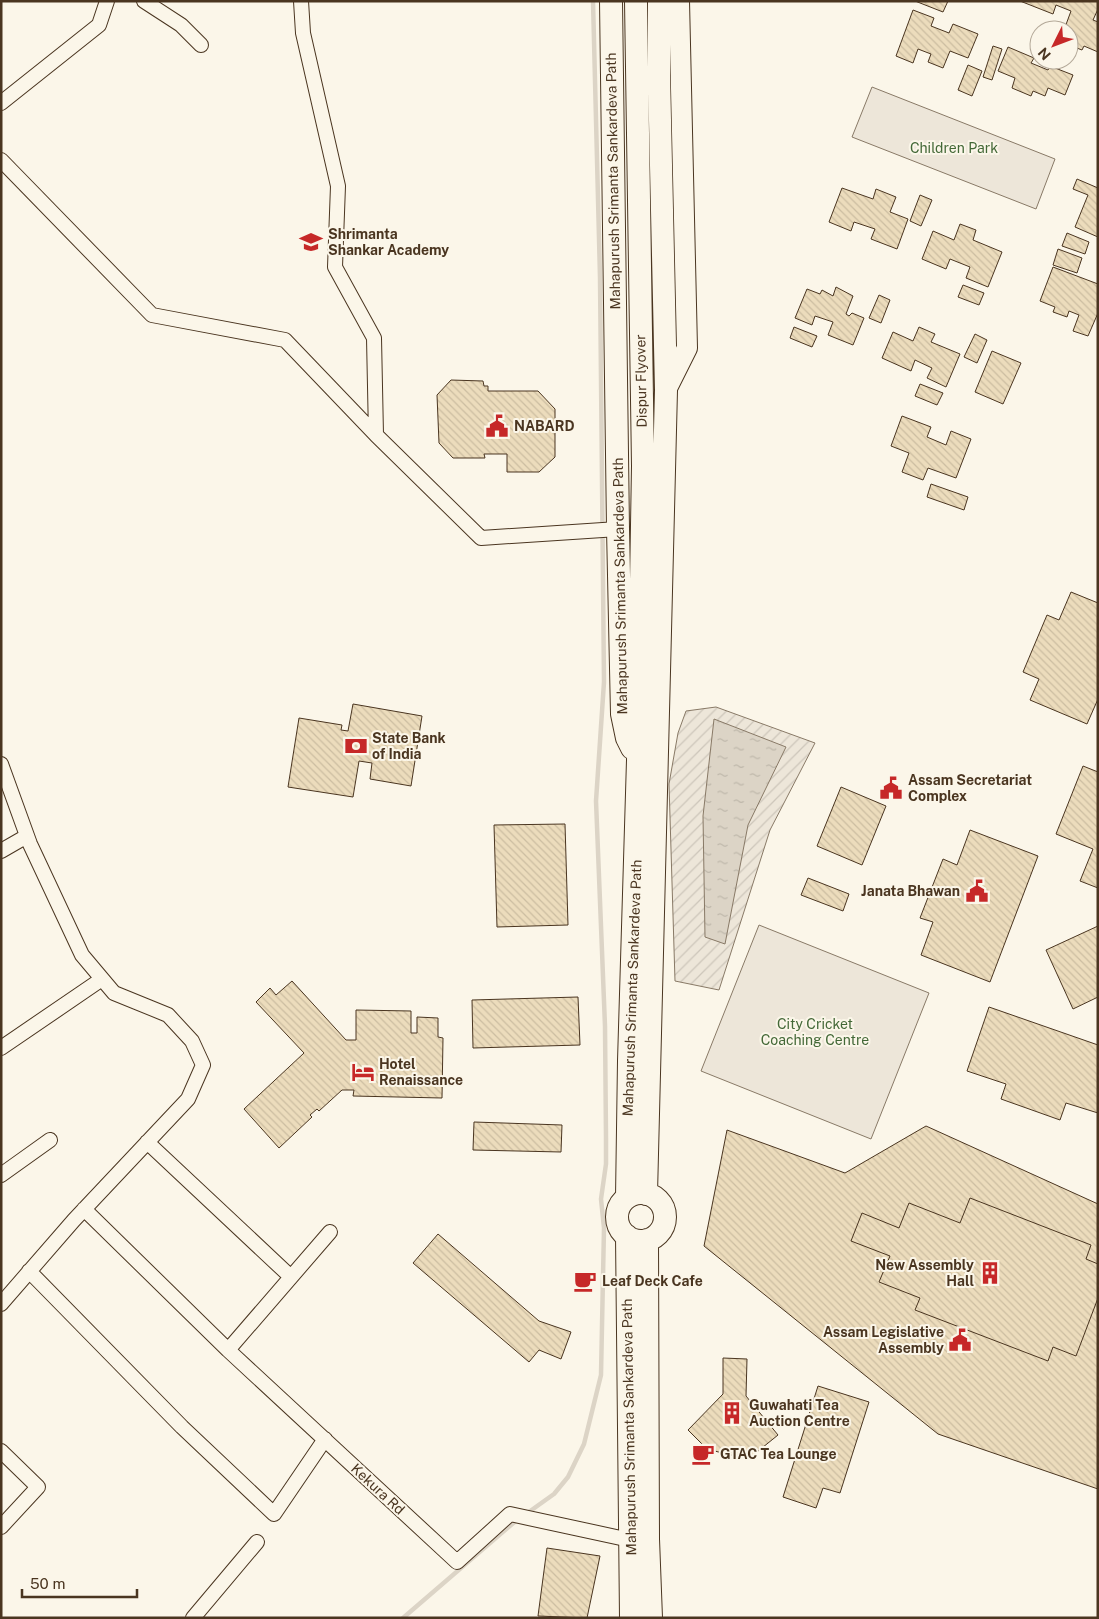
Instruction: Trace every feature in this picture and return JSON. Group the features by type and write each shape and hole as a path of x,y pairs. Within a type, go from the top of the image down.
{"main road":[{"name":"Mahapurush Srimanta Sankardeva Path","path":"611,1 614,530 622,714 627,738 638,760 629,1061 637,1195"},
{"name":"Dispur Flyover","path":"636,1 642,466 638,760"},
{"name":"Mahapurush Srimanta Sankardeva Path","path":"637,1195 666,390 659,1"},
{"path":"666,390 687,348 679,1"},
{"path":"637,1195 657,1199 662,1206 665,1213 665,1222 657,1235 637,1238 619,1226 617,1218 621,1203 637,1195"},
{"name":"Mahapurush Srimanta Sankardeva Path","path":"631,1618 630,1540 637,1238"},
{"name":"Mahapurush Srimanta Sankardeva Path","path":"637,1238 650,1618"}],"street":[{"path":"1,103 99,26 107,1"},
{"path":"144,1 181,25 201,45"},
{"path":"301,1 303,32 338,186 335,267 374,338 376,435"},
{"path":"1,160 152,315 285,340 376,435 481,538 614,530"},
{"path":"1,764 27,836 82,955 114,993 168,1015 192,1041 203,1065 188,1099 84,1209 1,1304"},
{"path":"1,851 27,836"},
{"path":"1,1048 102,979"},
{"path":"1,1175 50,1140"},
{"path":"147,1142 291,1277"},
{"name":"Kekura Rd","path":"84,1209 228,1350 457,1562 510,1514 630,1540"},
{"path":"228,1350 330,1232"},
{"path":"29,1271 182,1427 274,1514 325,1439"},
{"path":"1,1451 38,1487 1,1527"},
{"path":"193,1618 257,1542"}],"green space":[{"name":"Children Park","path":"872,87 1055,159 1036,209 852,137"},
{"path":"716,707 815,743 770,830 719,990 675,981 669,784 678,733 686,711"},
{"name":"City Cricket Coaching Centre","path":"759,925 929,993 871,1139 701,1071"}],"water":[{"path":"714,719 786,747 748,825 725,944 705,937 703,816"}],"building":[{"path":"915,1 948,1 943,12"},
{"path":"1020,1 1098,1 1098,9 1093,20 1098,22 1098,52 1084,46 1082,50 1079,49 1079,20 1068,20 1071,11 1056,5 1053,14"},
{"path":"913,10 934,18 931,26 949,33 953,24 978,34 968,58 950,51 943,68 928,62 931,54 918,49 913,63 896,56"},
{"path":"993,46 1002,49 992,80 983,77"},
{"path":"1008,47 1029,56 1029,70 1060,70 1073,75 1065,95 1048,88 1045,96 1033,91 1031,96 1012,88 1015,78 998,71"},
{"path":"968,65 982,71 972,96 958,90"},
{"path":"1077,179 1098,188 1098,237 1075,227 1088,195 1073,189"},
{"path":"842,188 873,199 876,189 896,197 890,212 908,219 897,249 871,239 875,229 854,222 851,231 829,222"},
{"path":"920,195 932,200 921,226 910,221"},
{"path":"960,224 976,230 973,240 1002,252 988,287 966,278 970,267 950,259 946,269 922,259 933,231 954,240"},
{"path":"1067,233 1089,242 1085,254 1062,246"},
{"path":"1058,249 1082,258 1077,273 1053,265"},
{"path":"1053,267 1098,284 1098,313 1088,336 1073,331 1079,315 1069,311 1067,317 1053,312 1055,307 1040,301"},
{"path":"963,285 984,293 979,305 958,297"},
{"path":"836,287 853,296 846,314 849,316 852,313 864,318 853,345 828,335 833,322 815,316 812,325 795,318 807,289 820,294 822,290 833,296"},
{"path":"879,295 890,300 881,323 869,318"},
{"path":"794,327 817,336 812,347 790,338"},
{"path":"919,327 935,334 931,342 960,354 946,387 927,378 932,368 915,360 911,371 882,358 893,332 913,341"},
{"path":"975,334 987,340 977,363 964,357"},
{"path":"992,351 1021,363 1003,404 975,392"},
{"name":"NABARD","path":"451,380 483,381 484,386 488,386 488,391 538,391 555,409 555,457 539,472 507,472 507,454 484,454 485,458 453,458 439,443 437,395"},
{"path":"920,384 943,393 937,405 915,396"},
{"path":"902,416 931,427 927,437 946,445 951,431 971,439 956,478 928,468 923,480 902,472 909,453 891,446"},
{"path":"931,484 968,497 964,510 927,497"},
{"path":"1071,592 1098,603 1098,699 1087,724 1030,700 1039,679 1023,672 1047,615 1059,620"},
{"name":"State Bank of India","path":"353,704 422,716 411,786 370,779 372,763 359,761 353,797 288,787 299,718 342,725 341,730 348,731"},
{"path":"1083,766 1098,772 1098,888 1080,881 1093,849 1056,834"},
{"path":"841,787 886,806 862,865 817,846"},
{"path":"565,824 568,925 497,927 494,825"},
{"name":"Janata Bhawan","path":"970,830 1038,856 990,982 921,955 933,922 920,918 943,859 957,865"},
{"path":"808,878 849,894 843,911 801,895"},
{"path":"1098,926 1098,997 1073,1009 1046,950"},
{"name":"Hotel Renaissance","path":"292,981 346,1040 356,1040 356,1010 411,1011 411,1033 417,1033 417,1017 438,1018 438,1037 443,1038 442,1098 353,1096 354,1090 342,1090 319,1111 317,1109 310,1115 312,1117 279,1148 244,1109 304,1053 256,1002 270,988 276,995"},
{"path":"578,997 580,1045 473,1048 472,1000"},
{"path":"989,1007 1098,1045 1098,1113 1066,1103 1060,1120 1001,1099 1006,1084 967,1071"},
{"path":"474,1122 562,1125 561,1152 473,1150"},
{"name":"Assam Legislative Assembly","path":"926,1126 1098,1204 1098,1489 938,1434 704,1246 727,1130 845,1173"},
{"name":"New Assembly Hall","path":"970,1198 1091,1245 1086,1259 1098,1264 1098,1298 1076,1356 1053,1347 1048,1361 915,1310 920,1298 879,1282 890,1256 851,1241 862,1213 899,1228 909,1203 960,1223"},
{"path":"438,1234 539,1321 571,1332 561,1359 539,1350 529,1362 413,1263"},
{"name":"Guwahati Tea Auction Centre","path":"723,1358 747,1359 746,1396 778,1435 752,1456 730,1455 707,1449 688,1430 723,1394"},
{"path":"818,1386 869,1402 840,1493 823,1488 816,1508 783,1497"},
{"path":"547,1548 600,1556 587,1618 538,1616"}],"waterway":[{"path":"526,1514 554,1494 568,1477 584,1444 601,1375 604,1228 601,1199 606,1164 606,1138 605,1026 596,801 604,682 600,277 593,1"},
{"path":"403,1618 518,1519"}],"place":[{"name":"Shrimanta Shankar Academy","path":"311,242"},
{"name":"NABARD","path":"497,426"},
{"name":"State Bank of India","path":"356,746"},
{"name":"Assam Secretariat Complex","path":"891,788"},
{"name":"Janata Bhawan","path":"977,891"},
{"name":"Hotel Renaissance","path":"363,1072"},
{"name":"New Assembly Hall","path":"990,1273"},
{"name":"Leaf Deck Cafe","path":"585,1281"},
{"name":"Assam Legislative Assembly","path":"960,1340"},
{"name":"Guwahati Tea Auction Centre","path":"732,1413"},
{"name":"GTAC Tea Lounge","path":"703,1454"}]}
